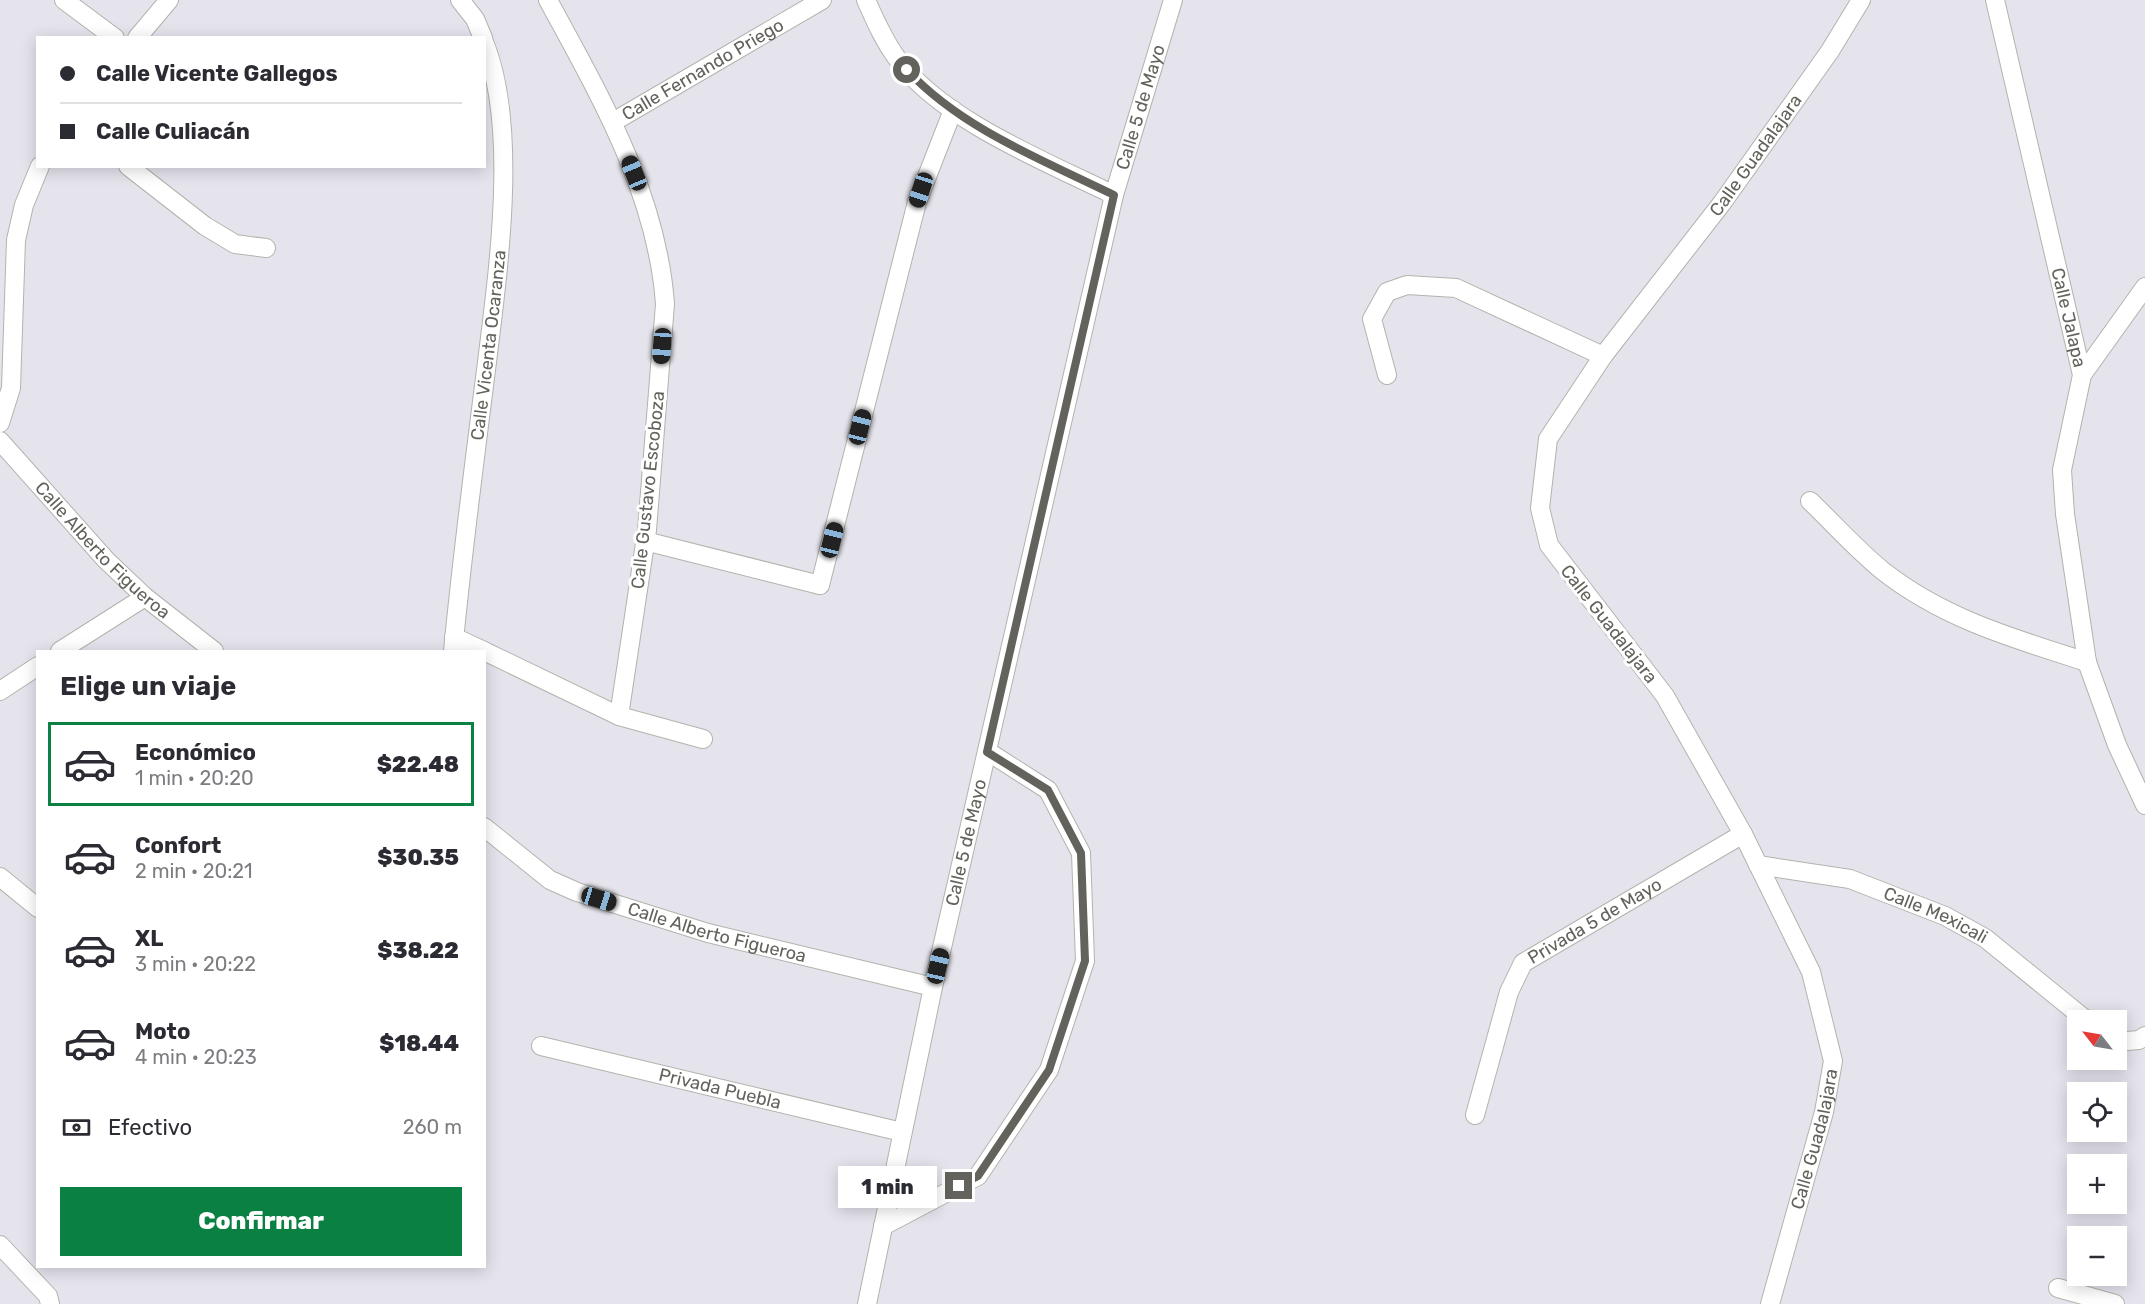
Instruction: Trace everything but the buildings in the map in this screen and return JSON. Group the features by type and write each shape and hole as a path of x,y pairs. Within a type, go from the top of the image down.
{"street":[{"path":"64,0 112,36"},
{"path":"138,36 169,0"},
{"path":"460,0 475,19 482,36"},
{"name":"Calle Gustavo Escoboza","path":"549,0 613,122 641,190 663,272 665,304 645,541 619,716"},
{"name":"Calle Fernando Priego","path":"613,122 822,0"},
{"path":"866,0 881,34 897,58 917,81 953,110 1011,144 1114,195"},
{"name":"Calle 5 de Mayo","path":"867,1304 933,987 1114,195 1173,0"},
{"name":"Calle Guadalajara","path":"1770,1304 1824,1112 1833,1061 1811,972 1743,834 1665,696 1549,545 1540,508 1548,439 1603,356 1722,203 1830,51 1861,0"},
{"name":"Calle Jalapa","path":"1995,0 2082,375 2062,470 2065,514 2087,662 2117,745 2145,805"},
{"name":"Calle Vicenta Ocaranza","path":"454,644 495,297 501,212 502,122 494,65 486,47"},
{"path":"645,541 820,585 917,202 953,110"},
{"path":"0,423 11,388 16,240 24,205 39,168"},
{"path":"131,168 205,226 235,244 266,248"},
{"path":"1387,375 1372,319 1387,292 1407,285 1456,288 1603,356"},
{"path":"2082,375 2145,287"},
{"name":"Calle Alberto Figueroa","path":"0,441 106,560 145,597 213,650"},
{"path":"1810,501 1882,570 1947,612 1978,627 2087,662"},
{"path":"62,650 145,597"},
{"path":"454,644 480,650"},
{"path":"486,652 619,716 703,739"},
{"path":"0,692 36,667"},
{"path":"883,1226 978,1176 1049,1070 1085,961 1081,853 1048,790 987,752"},
{"name":"Calle Alberto Figueroa","path":"486,829 550,880 577,892 708,933 933,987"},
{"name":"Privada 5 de Mayo","path":"1475,1115 1509,992 1523,963 1743,834"},
{"name":"Calle Mexicali","path":"1758,865 1851,879 1945,916 1985,938 2074,1010"},
{"path":"0,877 36,906"},
{"path":"2127,1041 2139,1040 2145,1036"},
{"name":"Privada Puebla","path":"541,1046 902,1132"},
{"path":"0,1245 48,1296 50,1304"},
{"path":"2058,1288 2115,1304"}],"route":[{"path":"907,70 953,110 1011,144 1114,195 987,752 1048,790 1081,853 1085,961 1049,1070 978,1176 959,1186"}]}
